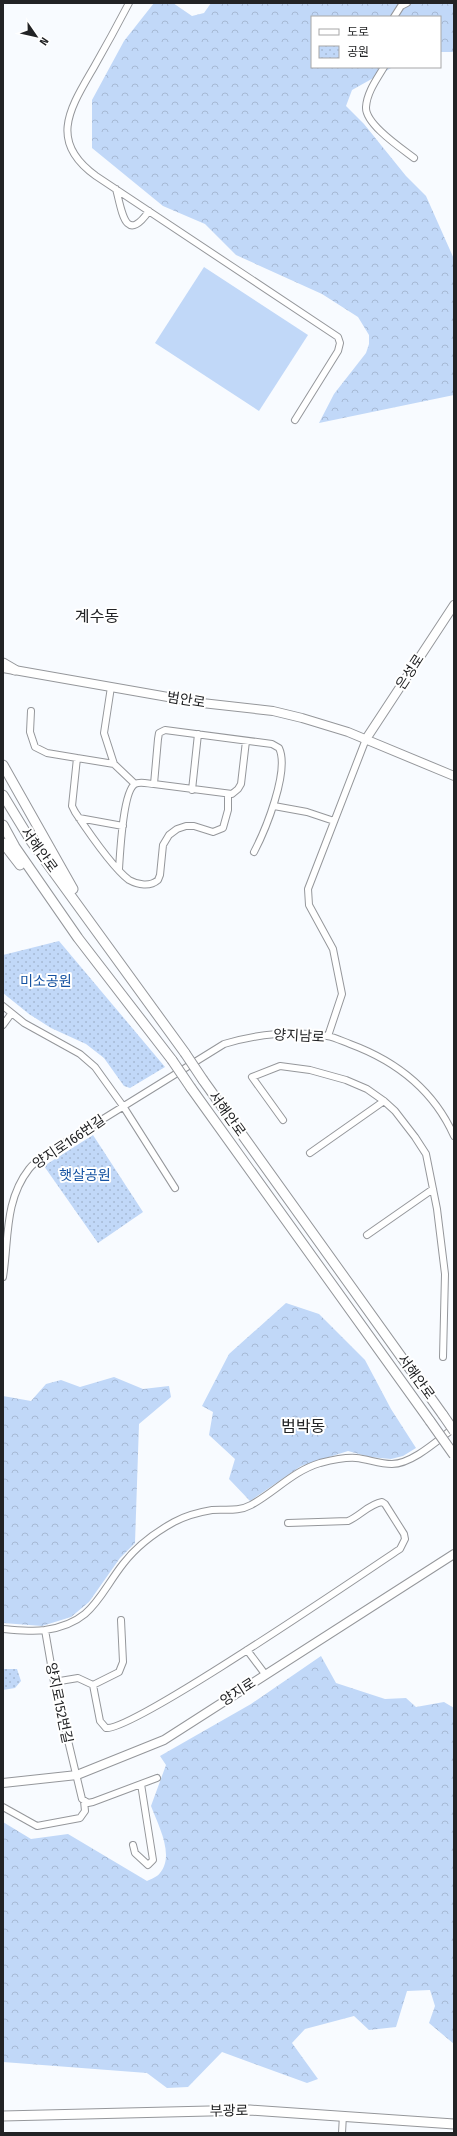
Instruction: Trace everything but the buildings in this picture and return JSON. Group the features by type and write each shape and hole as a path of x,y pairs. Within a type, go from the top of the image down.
{"main road":[{"path":"3,663 15,670"},
{"path":"3,673 15,670"},
{"path":"3,765 95,927"},
{"name":"서해안로","path":"3,795 31,841 95,927 454,1430"},
{"name":"서해안로","path":"3,825 15,848 78,938 172,1060 454,1455"},
{"path":"3,843 78,938"},
{"name":"부광로","path":"3,2116 250,2110 343,2115 454,2124"}],"street":[{"path":"129,3 73,105 68,124 70,144 79,162 89,171 338,337 340,343 338,350 295,420"},
{"path":"395,16 401,6 407,3"},
{"path":"383,68 369,93 366,107 368,117 377,128 414,158"},
{"path":"116,189 125,219 129,224 133,226 139,224 149,211"},
{"name":"은성로","path":"366,739 454,605"},
{"name":"범안로","path":"3,668 202,703 273,711 316,722 366,739 454,776"},
{"path":"111,687 104,733 114,764 135,784 154,784 228,794 238,789 241,784 246,741"},
{"path":"32,711 30,732 34,747 47,753 114,764"},
{"path":"154,784 159,733 165,730 272,744 281,752 282,762 274,806 266,829 254,852"},
{"path":"192,790 198,734"},
{"path":"328,1036 342,994 333,949 309,905 308,889 366,739"},
{"path":"77,758 72,806 79,818 119,869 130,880 137,883 154,884 160,875 164,841 177,829 186,826 194,826 213,832 222,828 228,810 228,794"},
{"path":"119,869 123,826 128,799 135,784"},
{"path":"274,806 307,812 334,821"},
{"path":"79,818 123,826"},
{"path":"3,1006 11,1014 32,1029 86,1059 103,1078 123,1106 175,1188"},
{"path":"3,1025 11,1014"},
{"name":"양지남로","path":"123,1106 224,1044 251,1036 287,1032 328,1036 368,1051 402,1072 425,1091 445,1115 454,1136"},
{"path":"283,1120 252,1076 280,1066 310,1070 346,1080 367,1089 384,1101 395,1111 426,1154 433,1189 445,1274 443,1357"},
{"path":"310,1153 384,1101"},
{"name":"양지로166번길","path":"3,1277 10,1210 15,1193 29,1169 53,1150 123,1106"},
{"path":"367,1236 433,1189"},
{"path":"3,1629 45,1630 79,1618 94,1607 123,1564 160,1530 176,1521 212,1510 240,1510 250,1505 302,1469 320,1463 343,1458 356,1458 393,1464 404,1461 424,1451 454,1430"},
{"path":"93,1685 100,1721 106,1728 116,1728 156,1706 247,1650 400,1549 405,1539 404,1534 389,1510 382,1502 376,1503 356,1518 348,1521 288,1523"},
{"name":"양지로","path":"3,1783 77,1775 164,1740 454,1554"},
{"path":"54,1682 78,1678 93,1685 116,1675 122,1668 120,1620"},
{"name":"양지로152번길","path":"45,1630 54,1682 77,1775 80,1794 84,1801"},
{"path":"247,1650 265,1674"},
{"path":"3,1807 37,1826 80,1818 85,1811 84,1801 94,1802 157,1778"},
{"path":"133,1845 135,1853 148,1864 153,1860 140,1784"},
{"path":"342,2133 343,2115"}],"green space":[{"path":"154,3 173,3 192,16 204,13 211,3 454,3 454,52 441,52 441,16 311,16 311,68 391,68 352,90 346,106 364,124 406,176 426,196 454,259 454,395 319,423 334,394 366,353 369,344 369,335 358,317 322,294 236,255 205,224 163,206 92,148 92,100 124,41"},
{"path":"204,267 308,335 259,411 155,343"},
{"name":"미소공원","path":"59,941 165,1067 130,1088 124,1086 104,1058 86,1044 51,1028 29,1014 3,993 3,955"},
{"name":"햇살공원","path":"93,1135 143,1212 98,1243 44,1166"},
{"path":"286,1303 319,1314 365,1360 391,1409 416,1448 403,1456 391,1459 370,1457 348,1451 301,1466 250,1501 229,1479 235,1459 209,1435 213,1412 202,1406 229,1354"},
{"path":"114,1377 143,1389 169,1386 171,1397 139,1424 135,1543 120,1558 89,1602 71,1617 42,1626 3,1623 3,1396 31,1401 46,1384 61,1380 80,1387"},
{"path":"321,1656 336,1683 385,1699 406,1698 416,1707 444,1702 454,1708 454,2044 429,2023 435,2006 430,1990 407,1991 396,2027 369,2030 354,2016 305,2029 292,2043 318,2079 307,2083 222,2052 188,2087 167,2088 147,2073 3,2062 3,1822 31,1839 68,1834 147,1881 154,1878 160,1873 166,1858 164,1840 151,1806 166,1765 160,1756 251,1704"},
{"path":"3,1669 17,1669 21,1681 15,1688 3,1690"}],"district":[{"name":"계수동","path":"97,616"},
{"name":"범박동","path":"303,1426"}]}
